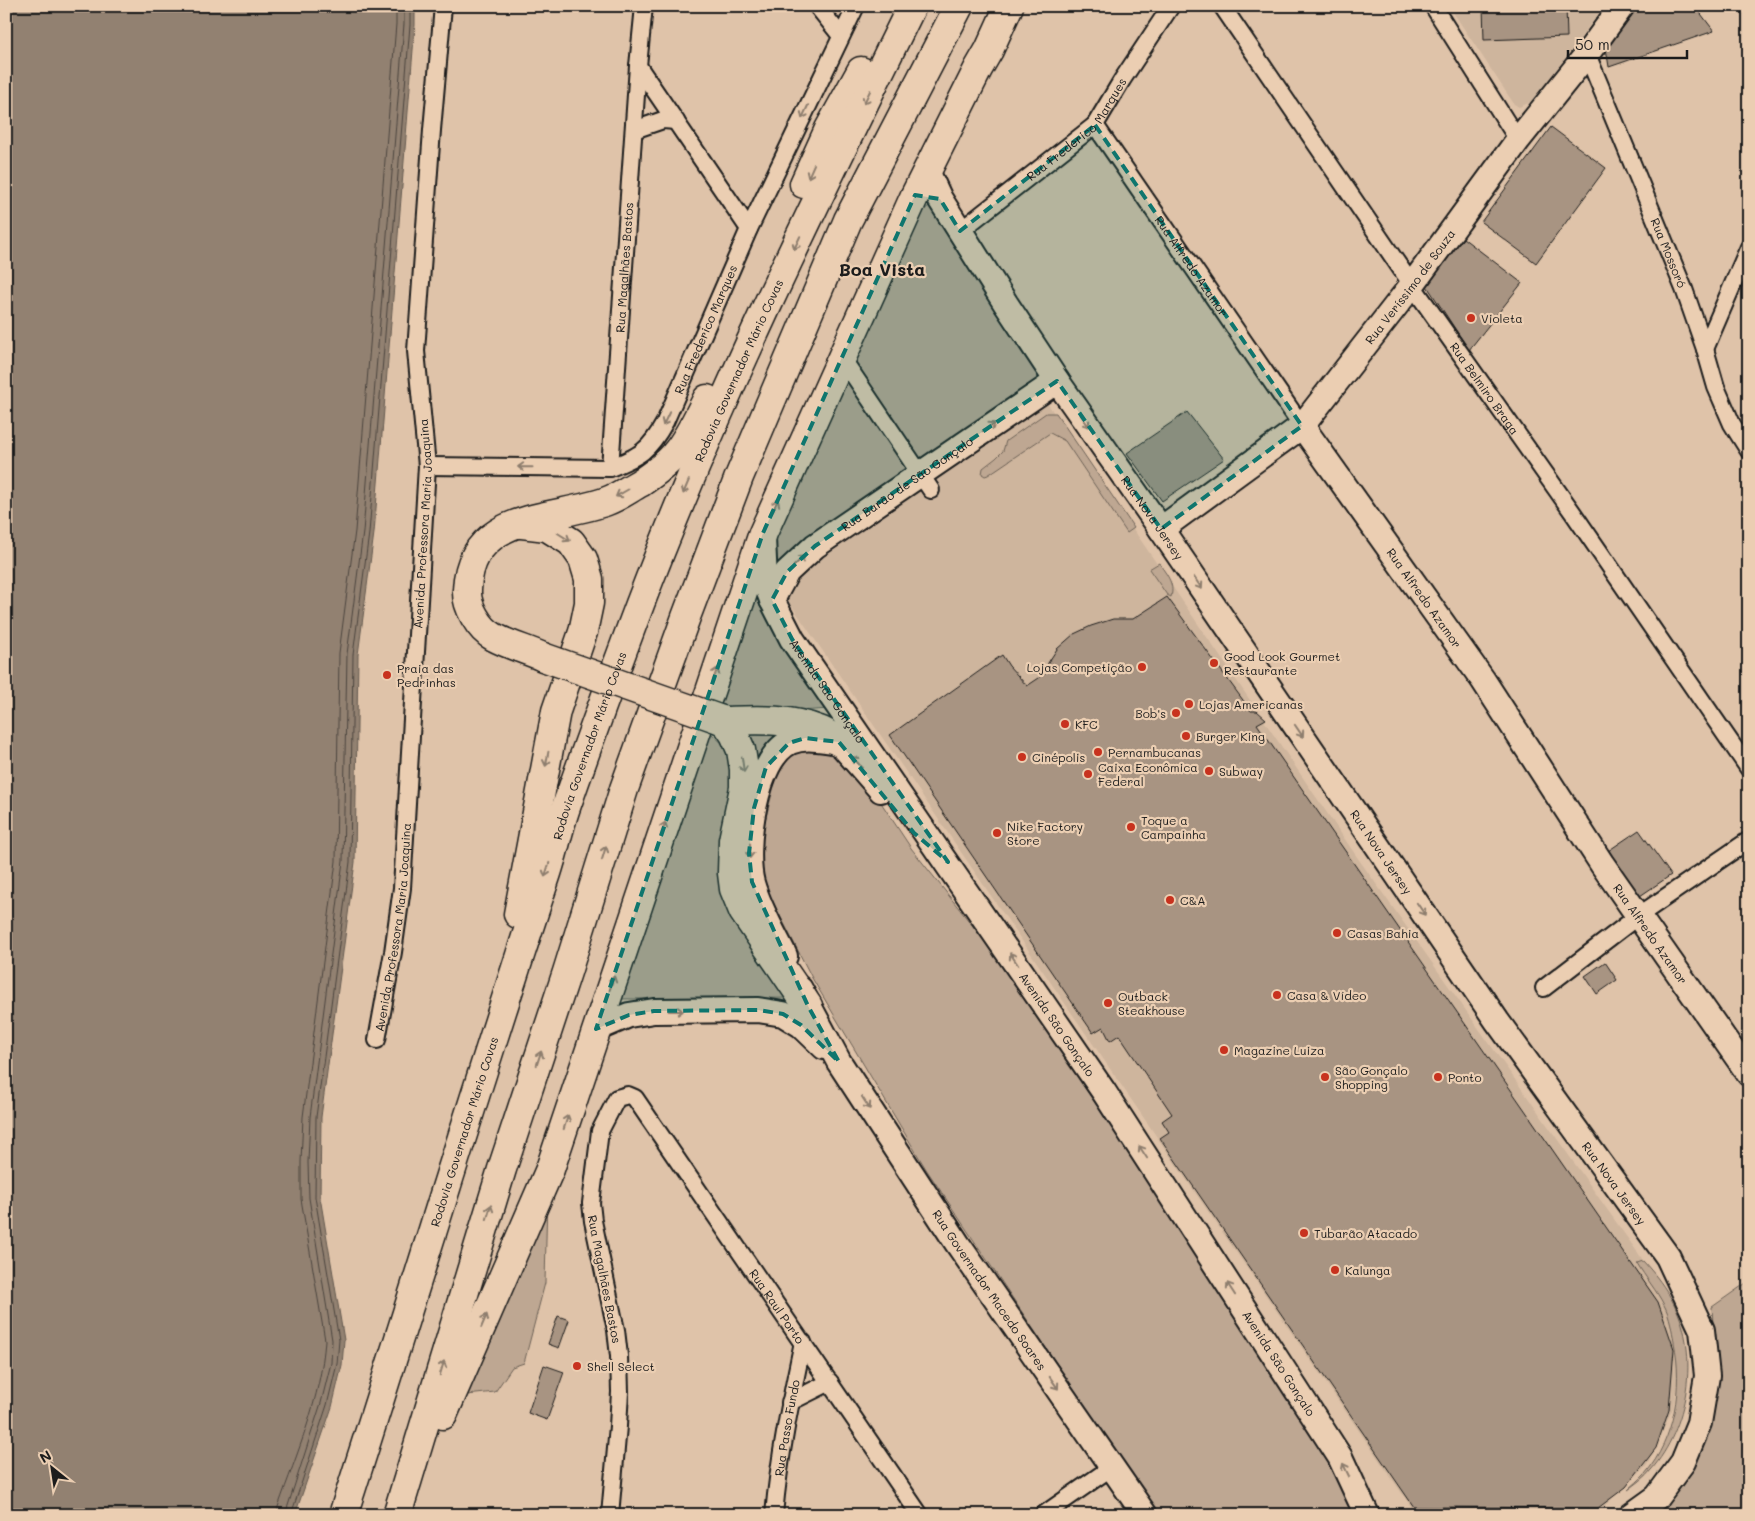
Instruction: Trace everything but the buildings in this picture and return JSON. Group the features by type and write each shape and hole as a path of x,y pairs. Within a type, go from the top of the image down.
{"highway":[{"path":"839,742 821,730 801,724 773,720 722,720 493,637 483,628 473,614 467,595 467,578 473,559 482,545 497,533 518,523 607,501 642,482 676,454 700,414 829,129 877,41 902,6"},
{"name":"Rodovia Governador Mário Covas","path":"343,1515 507,991 549,867 564,814 639,605 681,498 741,362 828,175 912,6"},
{"path":"397,1515 502,1169 567,972 624,789 714,542 739,476 848,220 959,6"},
{"path":"416,1457 434,1436 550,1169 763,533 842,358 928,197 927,171 989,50 1009,6"},
{"path":"507,991 518,912 556,711 583,632 589,603 589,579 583,559 571,542 547,527 518,523"},
{"path":"722,720 734,734 741,750 744,769 744,788 734,840 732,873 734,889 743,911 808,1006"}],"street":[{"name":"Avenida Professora Maria Joaquina","path":"377,1040 393,952 402,888 427,466 416,351 443,6"},
{"name":"Rua Magalhães Bastos","path":"610,468 638,66 644,6"},
{"path":"817,6 841,36"},
{"name":"Rua Frederico Marques","path":"427,466 610,468 635,458 648,448 657,436 749,229 856,6"},
{"name":"Rua Frederico Marques","path":"960,231 1095,125 1171,6"},
{"name":"Rua Belmiro Braga","path":"1222,6 1412,285 1574,513 1749,770"},
{"path":"1433,6 1518,140"},
{"name":"Rua Veríssimo de Souza","path":"1161,529 1302,426 1412,285 1518,140 1587,54 1622,6"},
{"name":"Rua Mossoró","path":"1587,54 1684,289 1705,349 1716,388 1732,424 1749,451"},
{"path":"638,66 749,229"},
{"path":"634,130 649,123 663,120 676,121"},
{"name":"Rua Alfredo Azamor","path":"1095,125 1302,426 1483,680 1638,916 1749,1074"},
{"name":"Rua Nova Jersey","path":"928,197 960,231 1057,381 1161,529 1497,1021 1668,1257 1702,1330 1707,1376 1699,1423 1683,1462 1657,1497 1632,1515"},
{"path":"1705,349 1749,247"},
{"path":"842,358 925,482"},
{"name":"Rua Barão de São Gonçalo","path":"772,600 787,572 815,546 925,482 1057,381"},
{"name":"Avenida São Gonçalo","path":"763,533 765,582 792,639 948,862 1110,1100 1340,1457 1367,1515"},
{"name":"Rua Governador Macedo Soares","path":"839,742 804,738 789,743 778,751 766,767 754,808 749,853 752,882 761,907 808,1006 839,1062 956,1243 1145,1515"},
{"path":"839,742 874,781 914,833 948,862"},
{"path":"1544,988 1638,916 1749,840"},
{"name":"Rua Governador Macedo Soares","path":"596,1029 629,1015 654,1011 758,1010 783,1014 800,1025 839,1062"},
{"name":"Rua Magalhães Bastos","path":"610,1515 620,1392 619,1356 616,1330 593,1221 591,1203 600,1131 617,1098 628,1094 635,1098"},
{"name":"Rua Raul Porto","path":"635,1098 920,1515"},
{"name":"Rua Passo Fundo","path":"774,1515 790,1402 802,1342"},
{"path":"790,1402 830,1382"},
{"path":"1043,1515 1112,1467"}],"highlighted area":[{"path":"1095,125 1302,426 1161,529 1057,381 815,546 787,572 772,600 792,639 948,862 914,833 839,742 805,738 789,743 766,767 754,808 749,853 752,882 808,1006 839,1062 801,1025 783,1014 758,1010 654,1011 629,1015 596,1029 763,533 915,195 940,199 960,231"}],"shaded area":[{"path":"1449,6 1604,6 1533,101 1519,107 1514,104"},
{"path":"930,205 1045,375 799,543 774,578 771,535 915,218"},
{"name":"São Gonçalo Shopping","path":"1041,394 1357,857 1687,1322 1673,1408 1647,1465 1602,1508 1532,1514 1450,1507 1412,1508 776,583"},
{"path":"1046,413 1056,413 1134,528 1127,533 1065,441 1050,433 988,475 982,474 983,468 1003,451 1006,441"},
{"path":"1159,563 1171,583 1171,597 1167,595 1149,569"},
{"path":"757,576 829,709 770,713 714,708"},
{"path":"736,728 790,730 768,745 756,764"},
{"path":"704,731 712,734 724,745 733,769 721,881 799,998 617,999"},
{"path":"832,746 876,795 911,848 999,959 1343,1475 1356,1515 1160,1515 1140,1488 926,1169 812,978 771,898 760,869 759,843 781,760 793,748"},
{"path":"547,1197 545,1283 524,1363 512,1367 495,1392 467,1395"},
{"path":"1643,1261 1660,1281 1674,1304 1682,1324 1687,1346 1688,1368 1686,1390 1674,1434 1664,1453 1651,1470 1628,1490 1645,1474 1663,1445 1670,1428 1677,1394 1677,1359 1670,1323 1666,1309 1637,1263"},
{"path":"1749,1281 1749,1515 1648,1515 1709,1425 1717,1394 1712,1307"}],"water":[{"path":"6,6 415,6 374,533 358,655 355,862 321,1117 320,1197 344,1340 342,1365 332,1407 295,1515 6,1515"}],"place":[{"name":"Violeta","path":"1471,318"},
{"name":"Good Look Gourmet Restaurante","path":"1214,663"},
{"name":"Lojas Competição","path":"1142,667"},
{"name":"Praia das Pedrinhas","path":"387,675"},
{"name":"Lojas Americanas","path":"1189,704"},
{"name":"Bob's","path":"1176,713"},
{"name":"KFC","path":"1065,724"},
{"name":"Burger King","path":"1186,736"},
{"name":"Pernambucanas","path":"1098,752"},
{"name":"Cinépolis","path":"1022,757"},
{"name":"Subway","path":"1209,771"},
{"name":"Caixa Econômica Federal","path":"1088,774"},
{"name":"Toque a Campainha","path":"1131,827"},
{"name":"Nike Factory Store","path":"997,833"},
{"name":"C&A","path":"1170,900"},
{"name":"Casas Bahia","path":"1337,933"},
{"name":"Casa & Vídeo","path":"1277,995"},
{"name":"Outback Steakhouse","path":"1108,1003"},
{"name":"Magazine Luiza","path":"1224,1050"},
{"name":"São Gonçalo Shopping","path":"1325,1077"},
{"name":"Ponto","path":"1438,1077"},
{"name":"Tubarão Atacado","path":"1304,1233"},
{"name":"Kalunga","path":"1335,1270"},
{"name":"Shell Select","path":"577,1366"}],"district":[{"name":"Boa Vista","path":"882,269"}]}
